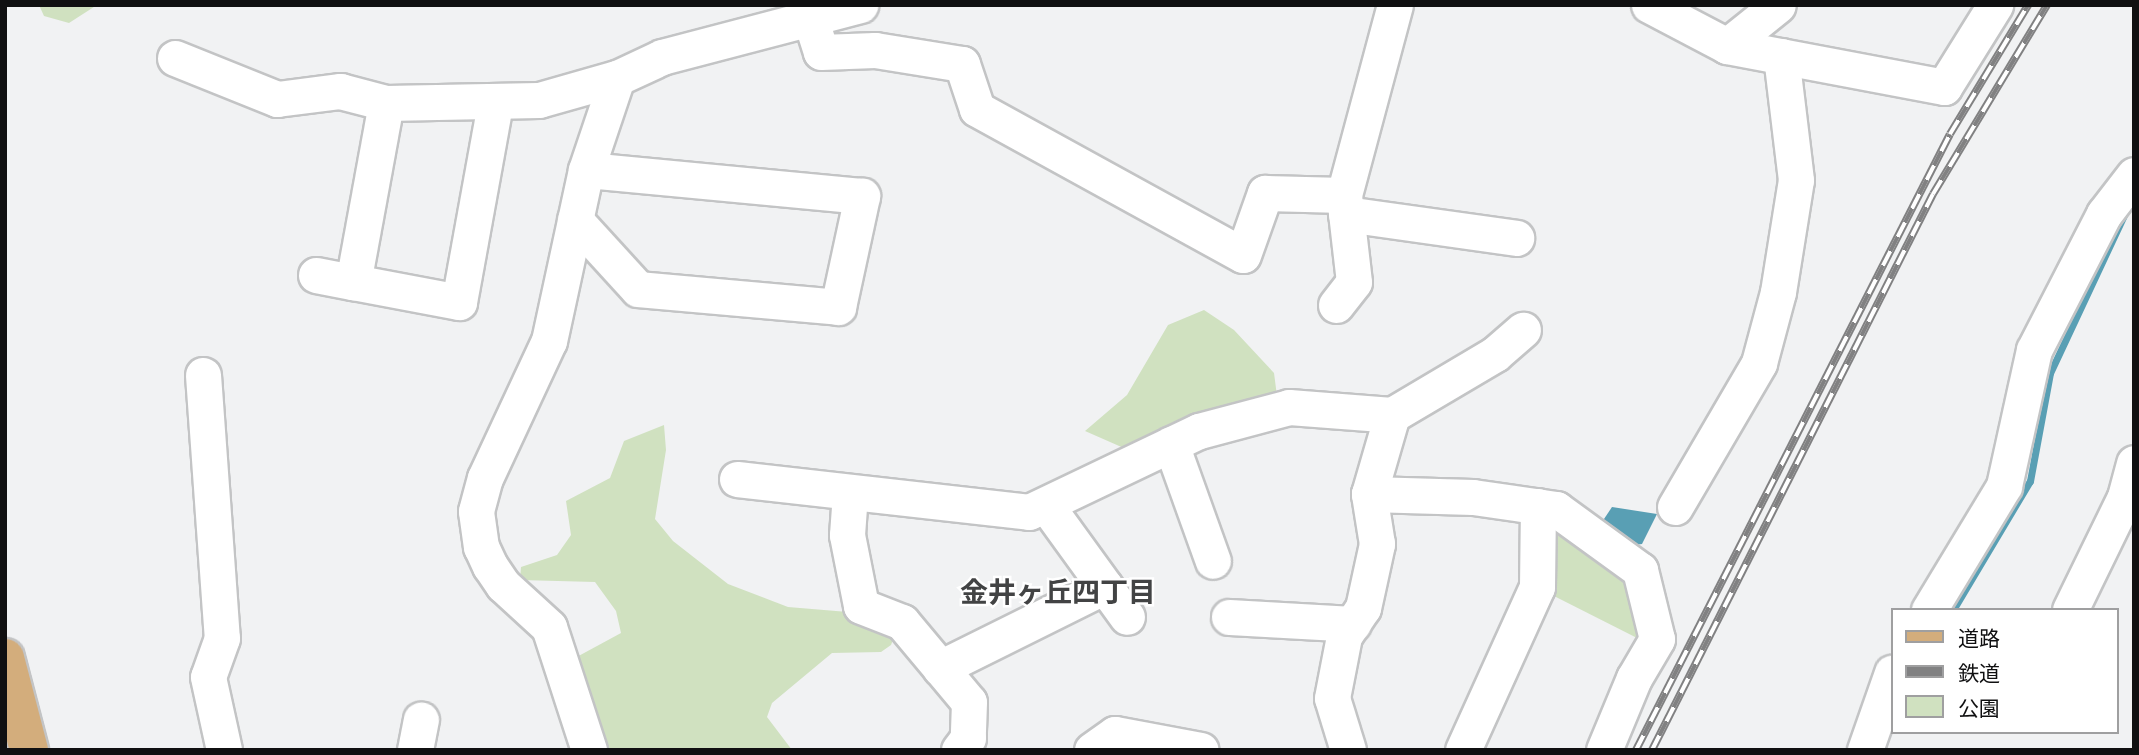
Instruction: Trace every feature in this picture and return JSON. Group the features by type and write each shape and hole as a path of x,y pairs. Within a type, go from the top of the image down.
{"main road":[{"path":"5,658 29,750"}],"street":[{"path":"175,58 277,99 340,91 386,103 495,103 539,100 617,78 662,57 807,12 860,5"},
{"path":"1336,304 1354,282 1345,204 1395,5"},
{"path":"1649,5 1727,46 1944,87 1995,5"},
{"path":"1727,46 1778,5"},
{"path":"807,12 821,52 875,50 962,64 977,109 1243,255 1265,193 1345,204 1516,239"},
{"path":"1675,507 1759,363 1778,292 1796,180 1780,56"},
{"path":"589,750 549,627 503,585 490,566 481,547 477,510 485,478 549,341 586,170 617,78"},
{"path":"353,282 386,103"},
{"path":"316,275 459,302 495,103"},
{"path":"575,220 638,289 838,307 862,197 586,170"},
{"path":"1930,608 2004,486 2034,350 2104,214 2134,176"},
{"path":"737,479 1028,512 1199,431 1289,407 1392,415 1495,354 1523,330"},
{"path":"203,375 222,638 208,677 224,750"},
{"path":"1348,750 1332,698 1344,636 1363,608 1377,544 1369,494 1392,415"},
{"path":"1171,444 1213,561"},
{"path":"2071,608 2125,498 2134,463"},
{"path":"850,493 847,535 861,606 902,622 969,702 968,738 959,750"},
{"path":"1369,494 1473,497 1538,506 1565,513 1640,570 1657,639 1634,678 1604,750"},
{"path":"1046,505 1127,617"},
{"path":"1463,750 1537,587 1538,506"},
{"path":"940,667 1104,586"},
{"path":"1229,617 1353,624"},
{"path":"1865,750 1890,679"},
{"path":"1092,750 1115,734 1201,750"}],"green space":[{"path":"39,5 97,5 69,23 44,16"},
{"path":"1204,310 1234,330 1274,373 1277,396 1126,449 1085,431 1127,395 1168,325"},
{"path":"664,425 666,450 655,519 673,541 728,584 788,607 848,612 896,632 891,645 881,652 832,653 772,703 767,717 792,750 602,750 573,659 621,633 616,611 595,582 520,580 521,567 557,555 571,535 566,501 610,478 624,441"},
{"path":"1548,524 1633,582 1643,641 1550,594"}],"water":[{"path":"1612,507 1657,514 1642,544 1627,546 1600,525"}],"waterway":[{"path":"1954,608 2030,481 2050,373 2125,213"}],"railway":[{"path":"1636,750 1950,134 2028,5"},
{"path":"1652,750 1933,194 2047,5"}],"district":[{"name":"金井ヶ丘四丁目","path":"1058,592"}]}
